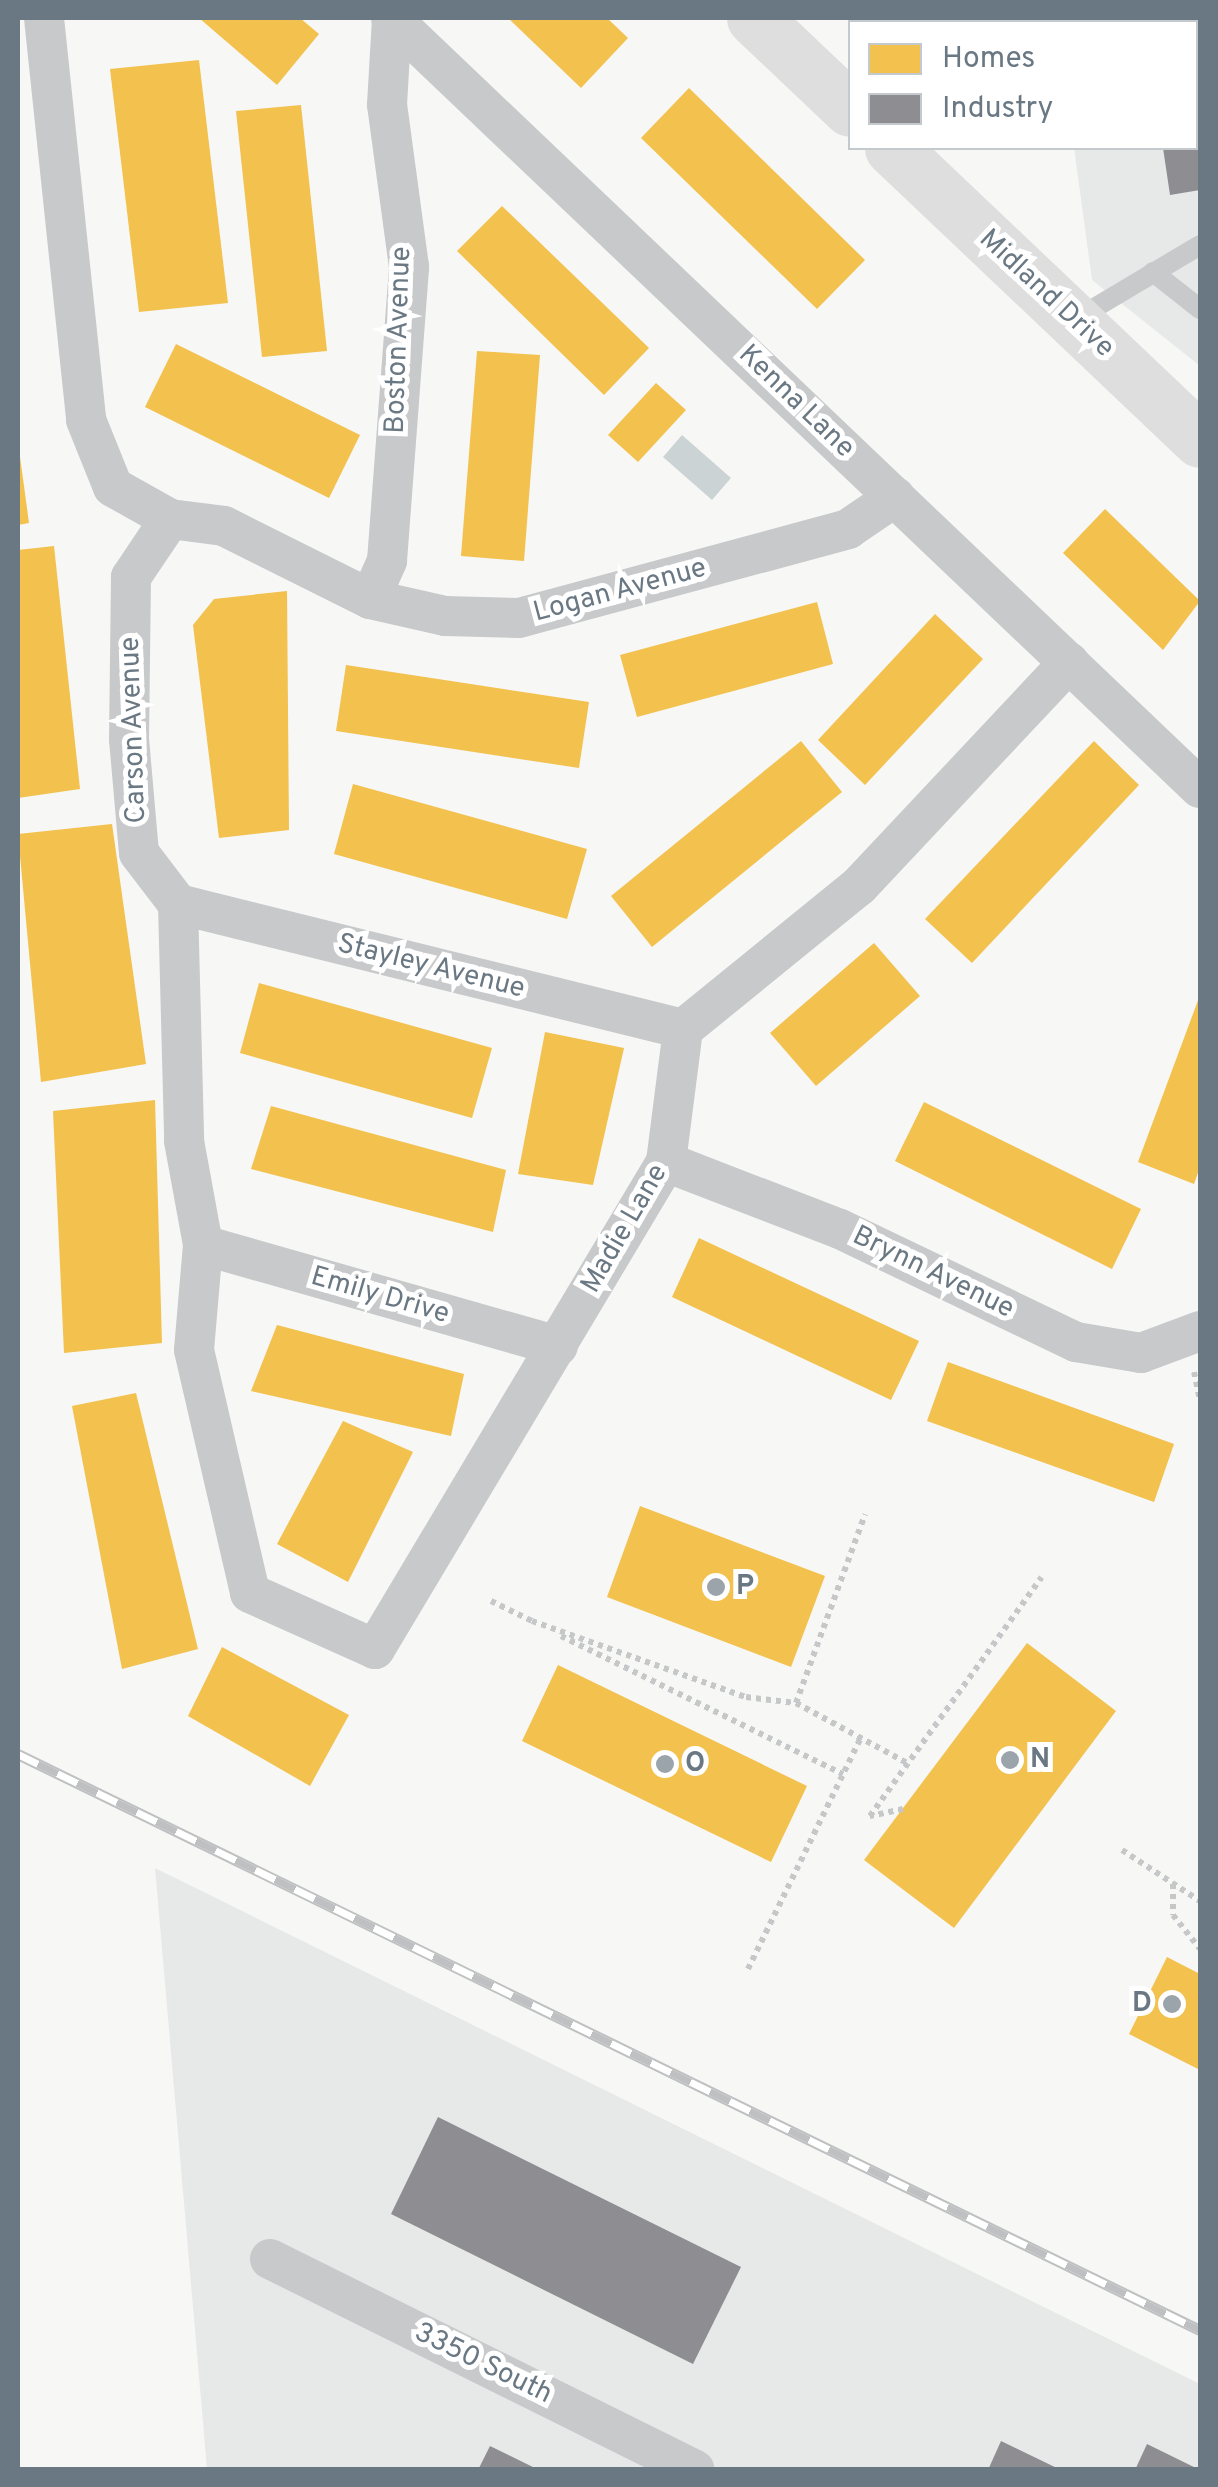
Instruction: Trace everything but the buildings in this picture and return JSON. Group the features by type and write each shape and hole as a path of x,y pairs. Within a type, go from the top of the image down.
{"main road":[{"path":"754,18 848,107"},
{"name":"Midland Drive","path":"894,150 1200,440"}],"street":[{"path":"44,18 86,420 113,486 170,519"},
{"name":"Kenna Lane","path":"392,18 1200,788"},
{"name":"Boston Avenue","path":"370,600 386,560 408,267 387,105 392,18"},
{"name":"Logan Avenue","path":"170,519 224,526 308,576 370,600 445,616 519,618 848,529 895,496"},
{"name":"Carson Avenue","path":"170,519 131,577 129,739 138,852 178,904"},
{"path":"683,1030 859,886 1069,662"},
{"path":"178,904 184,1141 203,1244"},
{"name":"Stayley Avenue","path":"178,904 683,1030"},
{"name":"Madie Lane","path":"203,1244 194,1350 250,1594 375,1648 666,1162 683,1030"},
{"name":"Brynn Avenue","path":"666,1162 840,1228 1076,1342 1141,1354 1200,1331"},
{"name":"Emily Drive","path":"203,1244 558,1346"},
{"name":"3350 South","path":"270,2259 696,2470"}],"lane":[{"path":"1074,320 1200,245"},
{"path":"1153,272 1200,309"}],"path":[{"path":"796,1703 865,1514"},
{"path":"902,1809 870,1816 1042,1577"},
{"path":"491,1602 843,1774"},
{"path":"532,1621 746,1697 796,1703 907,1764"},
{"path":"748,1969 861,1736"},
{"path":"1122,1850 1200,1901"},
{"path":"1173,1883 1173,1915 1200,1948"}],"shaded area":[{"path":"1057,18 1200,18 1200,366 1092,280 1074,150 1198,150 1198,20"},
{"path":"682,435 731,478 712,500 663,457"},
{"path":"155,1868 1200,2384 1200,2469 207,2469"}],"railway":[{"path":"18,1754 1200,2330"}],"place":[{"name":"P","path":"716,1587"},
{"name":"N","path":"1010,1760"},
{"name":"O","path":"665,1764"},
{"name":"D","path":"1172,2004"}]}
